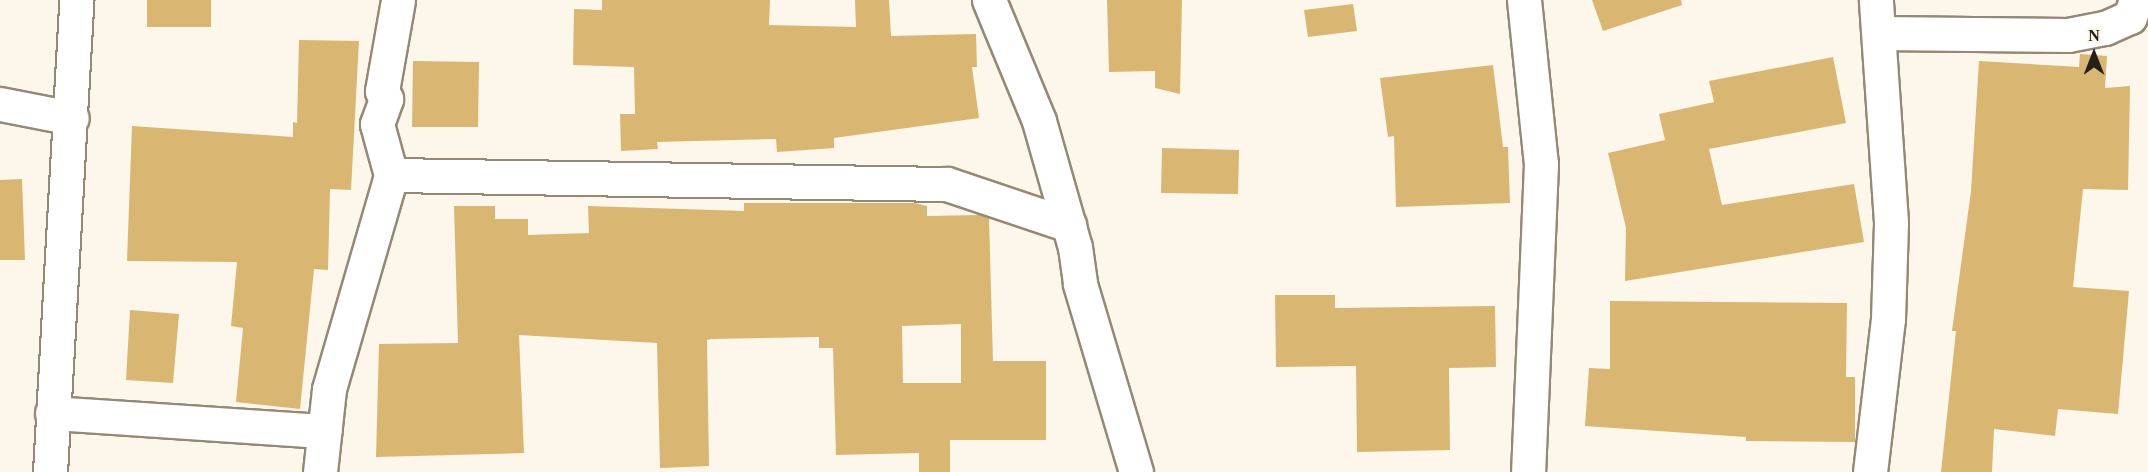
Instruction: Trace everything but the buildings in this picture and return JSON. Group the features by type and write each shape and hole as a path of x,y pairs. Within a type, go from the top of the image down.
{"street":[{"path":"50,472 72,117 76,0"},
{"path":"320,472 329,389 391,175 377,124 386,99 382,91 399,0"},
{"path":"989,0 1039,121 1069,225 1080,284 1136,472"},
{"path":"1524,0 1541,164 1528,472"},
{"path":"1870,472 1888,319 1891,222 1876,0"},
{"path":"1879,33 2068,35 2130,18 2136,0"},
{"path":"0,104 72,117"},
{"path":"391,175 947,184 1069,225"},
{"path":"52,413 324,431"}]}
